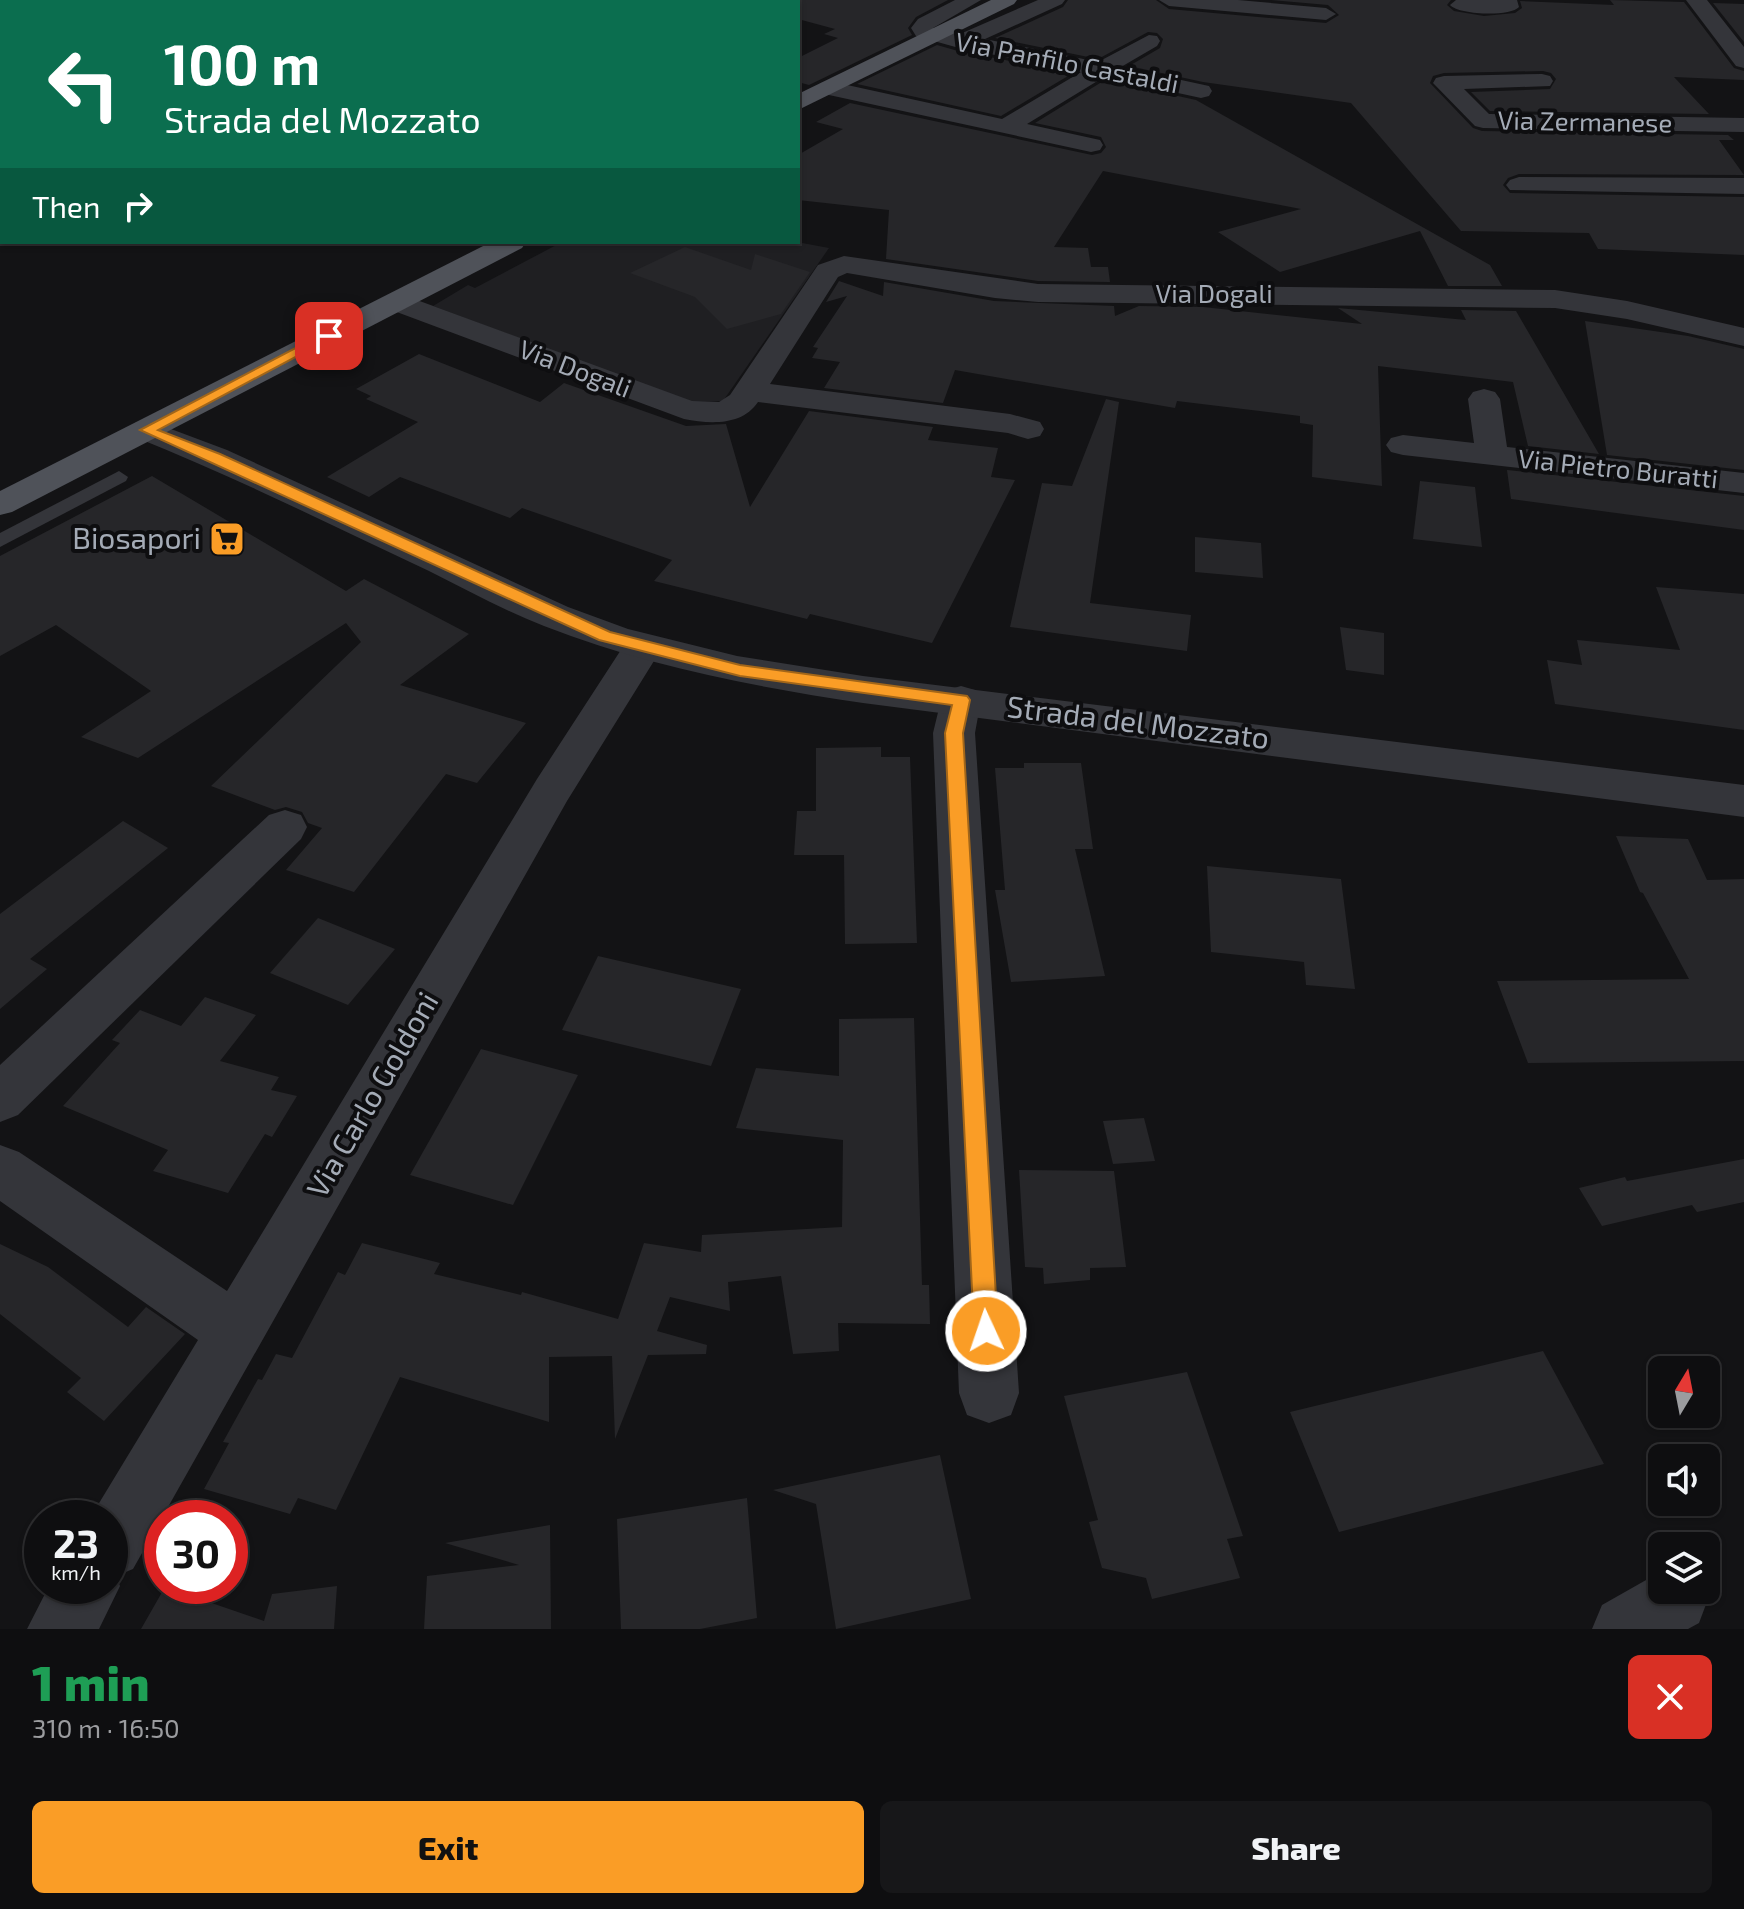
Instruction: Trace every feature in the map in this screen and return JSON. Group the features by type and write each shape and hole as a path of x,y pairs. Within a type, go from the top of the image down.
{"main road":[{"path":"800,102 946,36 1007,0"},
{"path":"0,505 508,244"}],"street":[{"path":"971,0 925,23 923,32 946,36 1055,0"},
{"path":"1169,0 1326,14"},
{"path":"1460,5 1509,7 1507,0"},
{"path":"1696,0 1742,55"},
{"name":"Via Panfilo Castaldi","path":"946,36 1201,91"},
{"path":"1005,127 1149,41"},
{"name":"Via Zermanese","path":"1542,81 1444,83 1483,121 1744,125"},
{"path":"829,88 1091,145"},
{"path":"1519,185 1744,186"},
{"name":"Via Dogali","path":"396,302 684,409 728,411 737,407 750,391 828,271 844,264 995,289 1038,293 1555,299 1651,315 1744,337"},
{"path":"750,391 1028,429"},
{"name":"Via Pietro Buratti","path":"1484,399 1492,455"},
{"name":"Strada del Mozzato","path":"147,430 215,457 554,616 642,648 755,673 1744,801"},
{"name":"Via Pietro Buratti","path":"1403,445 1744,483"},
{"name":"Via Carlo Goldoni","path":"128,1515 552,790 642,648"},
{"path":"961,700 954,733 989,1393"},
{"path":"0,1099 285,827"},
{"path":"0,1170 236,1331"},
{"path":"61,1629 76,1604"}],"lane":[{"path":"0,541 119,477"}],"shaded area":[{"path":"800,243 829,248 723,401 691,402 433,306 468,285 475,288 558,244"}],"building":[{"path":"800,0 948,0 916,17 908,28 912,35 809,85 800,83 800,57 838,38 824,34 835,29 800,20"},
{"path":"1068,0 1156,0 1169,9 1326,23 1339,15 1328,5 1271,0 1451,0 1447,5 1454,11 1484,16 1515,13 1522,8 1520,1 1614,5 1610,0 1684,2 1734,68 1744,71 1744,80 1674,77 1709,114 1490,111 1471,92 1550,89 1556,79 1551,73 1543,71 1444,73 1433,76 1430,83 1473,128 1482,131 1728,135 1734,140 1719,140 1744,175 1519,174 1508,178 1503,185 1510,193 1744,197 1744,255 1598,249 1589,233 1461,231 1351,103 1203,82 1129,66 1160,48 1163,39 1157,33 1148,32 1098,59 995,38 1063,7"},
{"path":"1713,3 1744,4 1744,42"},
{"path":"937,45 1073,73 1001,116 857,84"},
{"path":"1105,80 1196,100 1490,265 1502,286 1448,286 1420,231 1280,272 1218,232 1301,209 1103,171 1054,247 1088,248 1091,267 1108,267 1110,282 1038,281 886,259 889,210 800,200 800,154 843,129 816,122 850,103 1092,155 1101,153 1106,147 1101,137 1035,123"},
{"path":"685,247 751,270 755,254 810,272 781,314 727,329 695,297 630,273"},
{"path":"839,281 883,296 884,282 994,301 1114,306 1115,316 1139,306 1203,307 1362,324 1338,308 1466,320 1461,310 1516,311 1599,454 1528,446 1513,382 1378,366 1382,486 1312,477 1313,425 1300,423 1300,416 1177,401 1175,408 955,370 943,403 824,388 840,362 812,358 818,348 813,347 847,296 826,302"},
{"path":"1585,321 1688,336 1744,349 1744,470 1607,455"},
{"path":"419,354 540,402 564,383 686,426 726,424 750,507 809,411 933,427 928,440 998,448 991,477 1015,480 932,643 810,614 807,619 654,581 672,560 522,508 510,518 400,477 369,497 327,477 418,422 366,399 371,396 356,389"},
{"path":"1106,399 1119,402 1090,603 1191,615 1187,651 1010,627 1042,483 1072,486"},
{"path":"1507,470 1744,496 1744,530 1511,499"},
{"path":"152,476 346,591 364,579 469,634 400,685 526,723 477,783 446,774 354,892 286,870 322,828 308,823 302,812 286,807 275,810 211,786 361,642 346,623 138,758 81,737 151,691 56,625 0,656 0,556"},
{"path":"1420,481 1475,487 1482,547 1413,539"},
{"path":"1195,537 1261,543 1263,578 1195,572"},
{"path":"1656,587 1744,594 1744,730 1555,704 1547,660 1582,665 1577,640 1680,650"},
{"path":"1340,627 1384,633 1384,675 1346,670"},
{"path":"881,747 881,757 910,757 917,943 845,944 844,855 794,855 797,811 816,811 816,748"},
{"path":"1024,763 1081,763 1093,849 1075,849 1105,976 1011,982 995,890 1005,890 995,768 1024,768"},
{"path":"123,821 168,848 30,959 47,969 0,1009 0,914"},
{"path":"1616,836 1688,839 1707,880 1744,879 1744,1061 1528,1063 1497,981 1689,979 1640,892"},
{"path":"1207,866 1341,879 1355,989 1306,985 1304,962 1211,952"},
{"path":"318,918 395,949 348,1005 270,973"},
{"path":"598,956 741,989 711,1066 562,1030"},
{"path":"205,997 256,1015 220,1061 279,1077 271,1090 297,1096 272,1137 265,1134 228,1193 153,1171 168,1150 63,1106 120,1043 112,1040 140,1010 181,1026"},
{"path":"914,1018 922,1285 929,1285 930,1324 838,1323 839,1351 793,1354 781,1276 728,1282 730,1311 670,1297 657,1331 707,1345 706,1354 648,1355 615,1439 612,1356 549,1357 549,1422 400,1377 336,1510 298,1498 290,1514 204,1489 229,1443 223,1442 258,1379 262,1380 276,1354 292,1358 338,1272 345,1275 362,1243 440,1263 434,1274 521,1295 522,1292 618,1319 644,1243 701,1252 702,1235 842,1227 843,1140 736,1128 756,1068 839,1076 839,1019"},
{"path":"481,1049 578,1075 513,1205 410,1175"},
{"path":"1144,1118 1155,1161 1113,1164 1103,1121"},
{"path":"1744,1159 1744,1202 1697,1212 1692,1205 1602,1226 1579,1188 1625,1177 1627,1181"},
{"path":"1019,1170 1114,1171 1126,1267 1090,1268 1090,1280 1044,1284 1043,1268 1025,1267"},
{"path":"0,1244 48,1267 128,1327 146,1307 185,1334 104,1421 67,1392 81,1378 0,1314"},
{"path":"1543,1351 1604,1464 1339,1532 1290,1412"},
{"path":"1187,1372 1243,1536 1227,1539 1240,1578 1152,1599 1146,1578 1102,1568 1089,1522 1098,1520 1064,1396"},
{"path":"940,1455 971,1599 836,1629 816,1504 773,1490"},
{"path":"747,1498 757,1618 700,1629 621,1629 617,1519"},
{"path":"550,1525 551,1629 424,1629 427,1576 519,1565 445,1543"},
{"path":"337,1586 334,1629 141,1629 155,1604 214,1604 264,1621 272,1594"}],"place":[{"name":"Biosapori","path":"227,539"}],"route":[{"path":"329,336 147,430 215,457 554,616 605,636 642,648 740,670 961,700 954,733 986,1331"}]}
